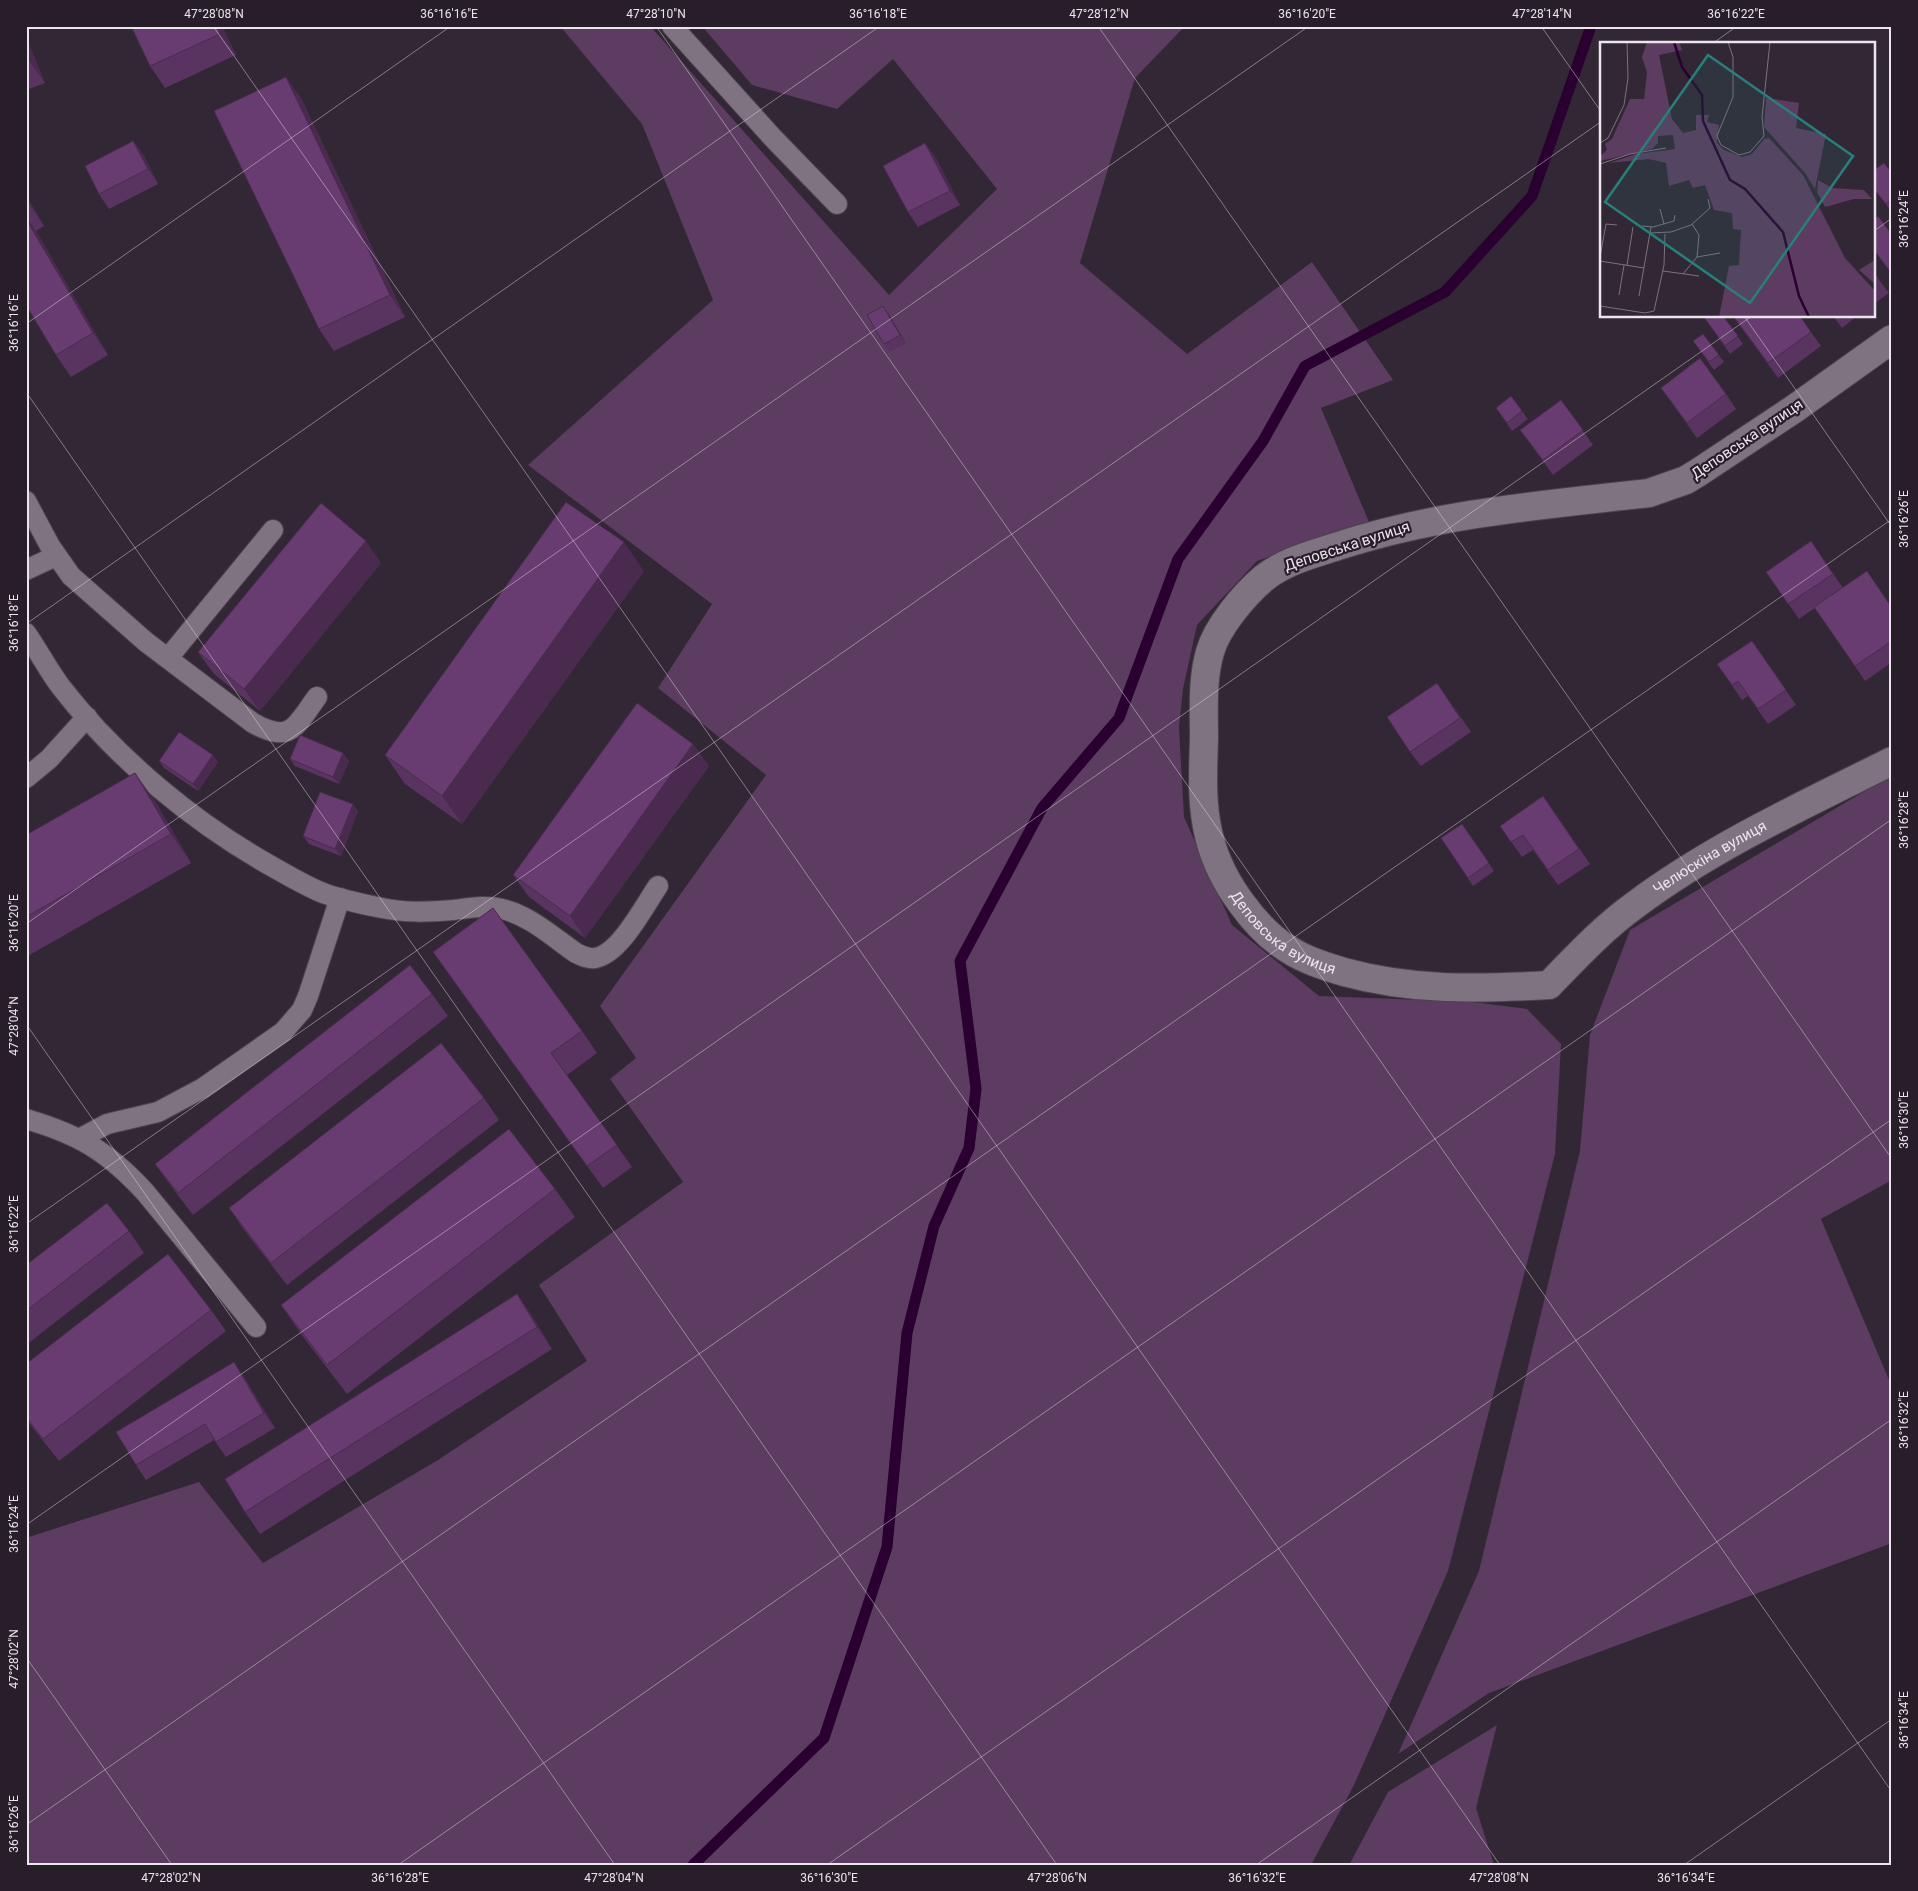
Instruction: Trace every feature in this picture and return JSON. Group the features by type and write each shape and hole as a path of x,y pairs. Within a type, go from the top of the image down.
{"street":[{"name":"Деповська вулиця","path":"1549,985 1452,988 1386,981 1349,973 1307,960 1289,950 1261,928 1231,889 1216,858 1204,808 1203,768 1206,672 1210,650 1217,636 1240,602 1264,579 1280,567 1304,557 1412,525 1448,518 1649,493 1686,480 1794,409 1892,340"},
{"name":"Челюскіна вулиця","path":"1549,985 1598,936 1634,906 1707,856 1746,834 1892,761"}],"lane":[{"path":"672,26 837,204"},
{"path":"26,501 56,556 71,576 88,593 146,642 253,723 267,731 281,734 291,730 317,697"},
{"path":"168,658 274,530"},
{"path":"26,570 56,556"},
{"path":"26,632 59,684 87,717 136,766 167,793 223,836 283,873 322,892 340,898 404,912 424,913 484,907 501,908 516,913 576,953 586,958 594,958 610,951 620,942 658,886"},
{"path":"26,778 49,759 87,717"},
{"path":"81,1138 107,1124 158,1112 178,1102 202,1088 283,1032 294,1021 305,1003 340,898"},
{"path":"26,1119 81,1138 126,1171 256,1327"}],"shaded area":[{"path":"560,26 650,26 889,295 997,189 893,59 837,109 752,85 702,26 1185,26 1135,78 1080,263 1187,354 1312,262 1393,380 1321,408 1369,522 1257,561 1197,625 1183,689 1179,727 1184,817 1232,925 1319,996 1473,1002 1527,1009 1561,1044 1555,1154 1448,1571 1354,1785 1311,1865 26,1865 26,1538 199,1482 263,1563 438,1460 587,1361 539,1285 683,1182 610,1079 636,1058 600,1006 766,775 658,688 712,604 528,465 713,300 642,124"},
{"path":"1892,775 1892,1180 1821,1219 1892,1387 1892,1543 1489,1693 1398,1754 1479,1571 1580,1151 1590,1035 1630,930"},
{"path":"1497,1725 1476,1808 1494,1865 1349,1865 1388,1792"}],"building":[{"path":"131,26 217,26 220,34 150,66"},
{"path":"286,77 390,295 319,329 214,111"},
{"path":"133,141 148,169 99,194 85,166"},
{"path":"925,143 950,191 908,212 883,166"},
{"path":"1884,163 1892,173 1892,199 1886,204 1876,192 1876,169"},
{"path":"1878,216 1892,235 1892,274 1876,253 1876,218"},
{"path":"26,219 93,333 56,355 26,305"},
{"path":"883,306 900,335 884,344 867,315"},
{"path":"1704,318 1724,318 1738,336 1725,346"},
{"path":"1734,318 1801,318 1811,332 1768,363"},
{"path":"1703,334 1719,355 1709,362 1693,341"},
{"path":"1700,358 1726,394 1687,423 1661,388"},
{"path":"1511,396 1522,411 1507,423 1496,408"},
{"path":"1561,400 1583,430 1543,460 1520,430"},
{"path":"566,502 624,542 442,796 385,755"},
{"path":"321,503 366,541 244,689 198,652"},
{"path":"1811,541 1833,574 1788,604 1766,572"},
{"path":"1867,571 1892,608 1892,641 1855,666 1814,607"},
{"path":"1752,641 1786,690 1758,709 1738,681 1732,685 1717,664"},
{"path":"1437,683 1460,718 1410,752 1387,717"},
{"path":"637,703 693,744 570,916 513,875"},
{"path":"179,732 213,755 193,784 159,761"},
{"path":"300,735 343,753 333,777 290,759"},
{"path":"135,773 171,834 26,917 26,835"},
{"path":"320,792 353,804 335,849 303,836"},
{"path":"1543,796 1579,849 1548,870 1523,835 1511,842 1500,826"},
{"path":"1462,824 1489,863 1468,878 1441,838"},
{"path":"493,908 582,1031 551,1053 617,1145 587,1166 433,952"},
{"path":"410,965 432,994 178,1193 155,1164"},
{"path":"441,1043 484,1098 271,1263 229,1208"},
{"path":"509,1129 555,1189 327,1365 281,1305"},
{"path":"107,1203 129,1231 26,1311 26,1265"},
{"path":"168,1254 211,1310 43,1439 26,1417 26,1364"},
{"path":"517,1294 537,1327 245,1512 225,1479"},
{"path":"234,1362 264,1413 216,1442 205,1424 136,1465 116,1432"}],"waterway":[{"path":"693,1865 824,1738 887,1547 907,1333 934,1226 969,1148 976,1089 960,961 1042,808 1119,718 1178,559 1263,441 1305,366 1445,292 1532,196 1591,26"}]}
